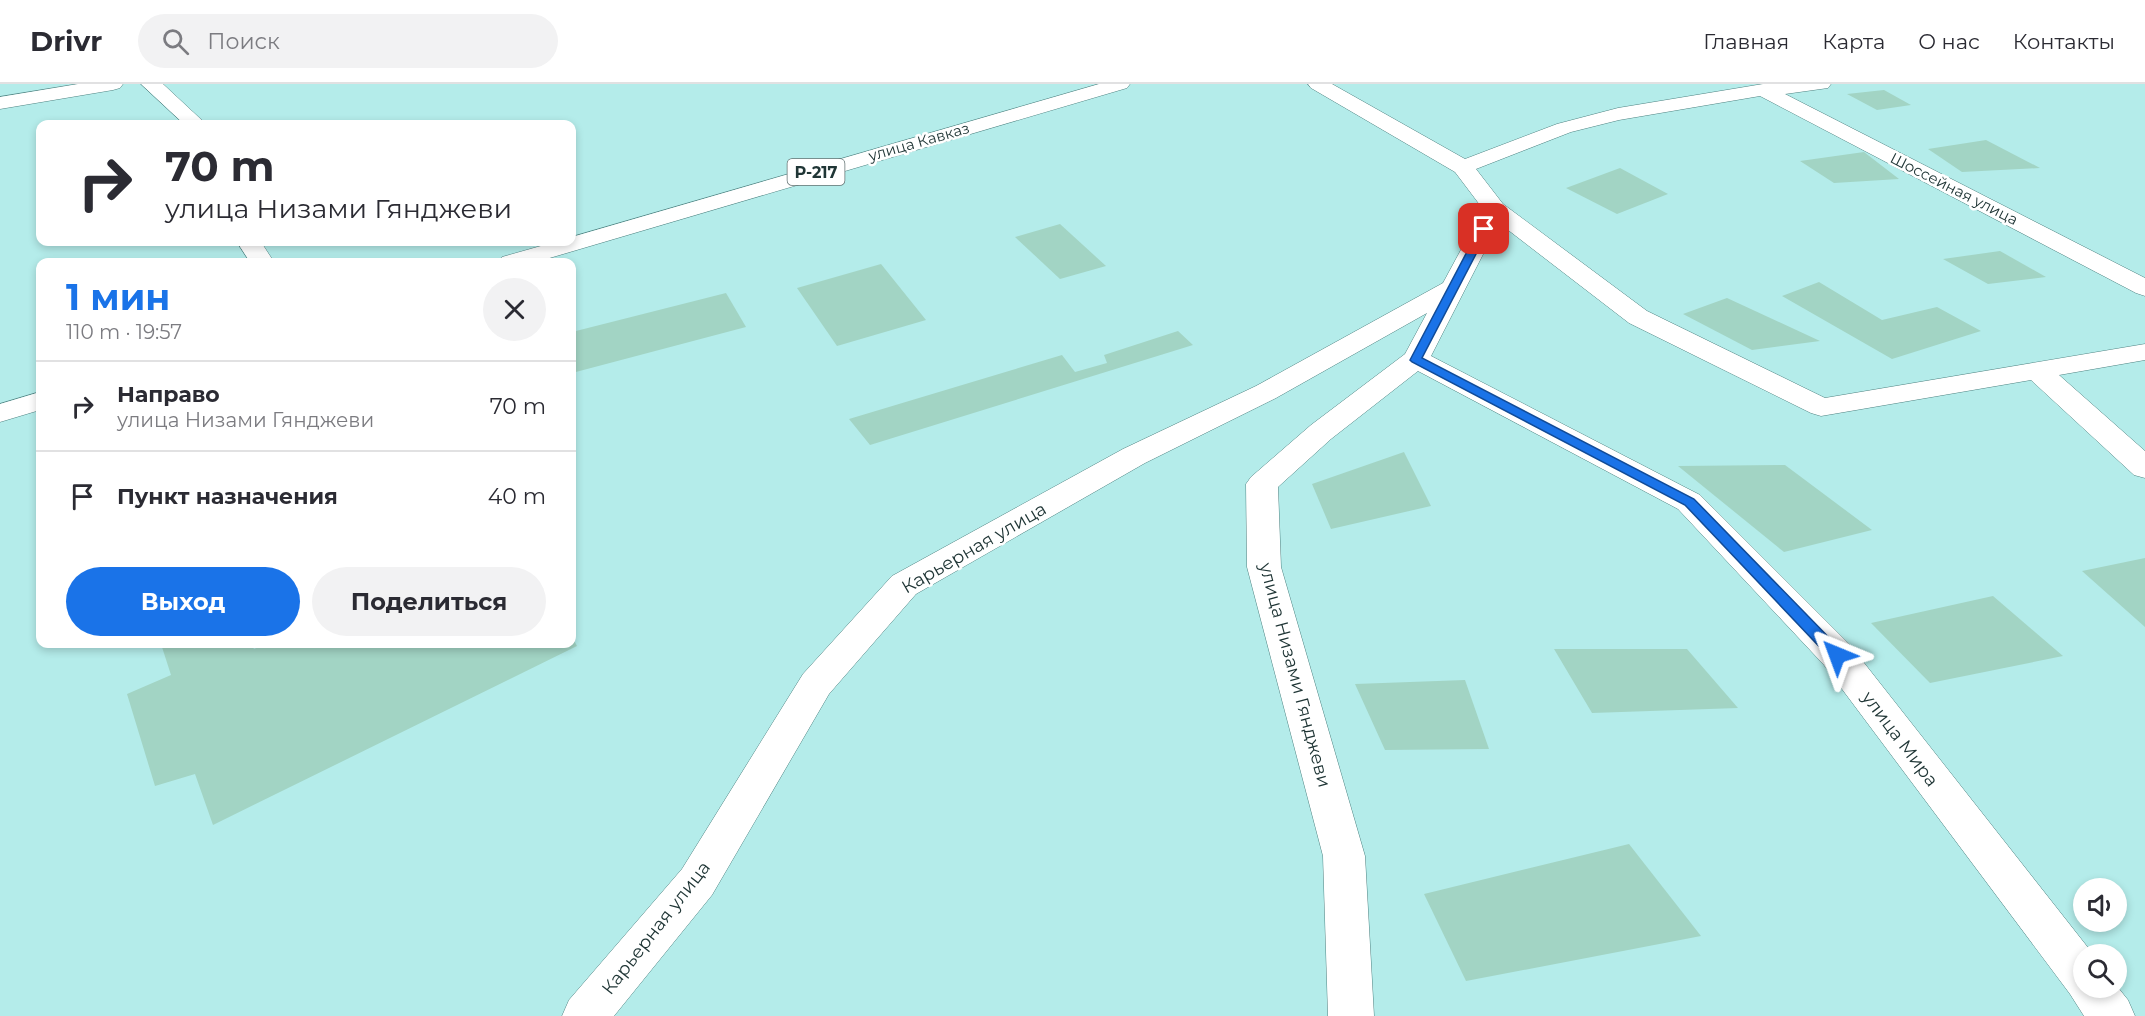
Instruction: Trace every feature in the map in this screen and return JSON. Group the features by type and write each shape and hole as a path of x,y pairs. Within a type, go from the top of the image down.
{"main road":[{"path":"0,103 113,84"},
{"path":"151,84 192,120"},
{"name":"улица Кавказ","path":"576,243 1120,84"},
{"path":"1318,84 1462,167 1495,209 1638,316 1821,406 2145,352"},
{"path":"1462,167 1564,128 1618,114 1763,90 1821,84"},
{"name":"Шоссейная улица","path":"1763,90 2145,288"},
{"name":"улица Низами Гянджеви","path":"1352,1016 1344,856 1264,567 1262,484 1321,432 1416,360 1495,209"},
{"name":"улица Кавказ","path":"526,258 567,246"},
{"name":"Карьерная улица","path":"585,1016 697,882 816,684 904,585 1134,456 1266,392 1453,288"},
{"name":"улица Мира","path":"1416,360 1689,502 1837,655 2073,964"},
{"path":"2037,370 2145,468"},
{"path":"0,412 36,402"},
{"path":"2098,998 2112,1016"}],"building":[{"path":"1884,90 1911,105 1877,110 1847,94"},
{"path":"1986,140 2040,168 1962,172 1928,149"},
{"path":"1864,152 1899,179 1834,183 1800,161"},
{"path":"1620,168 1668,194 1617,214 1566,188"},
{"path":"1060,224 1106,266 1060,279 1015,237"},
{"path":"2000,251 2046,277 1988,284 1943,259"},
{"path":"881,264 926,320 837,346 797,288"},
{"path":"1819,282 1882,320 1937,307 1981,331 1892,359 1782,296"},
{"path":"726,293 746,327 576,372 576,331"},
{"path":"1727,298 1820,341 1752,350 1683,314"},
{"path":"1178,331 1193,345 870,445 849,419 1062,355 1075,372 1107,363 1104,355"},
{"path":"1404,452 1431,506 1331,529 1312,484"},
{"path":"1785,465 1872,530 1784,552 1678,466"},
{"path":"2145,558 2145,627 2082,571"},
{"path":"1993,596 2063,656 1930,683 1871,623"},
{"path":"162,648 573,648 213,825 195,774 155,786 127,694 171,675"},
{"path":"1554,649 1687,649 1738,708 1592,713"},
{"path":"1465,680 1489,749 1385,750 1355,684"},
{"path":"1629,844 1701,936 1466,981 1424,894"}],"route":[{"path":"1484,229 1416,360 1689,502 1837,655"}]}
